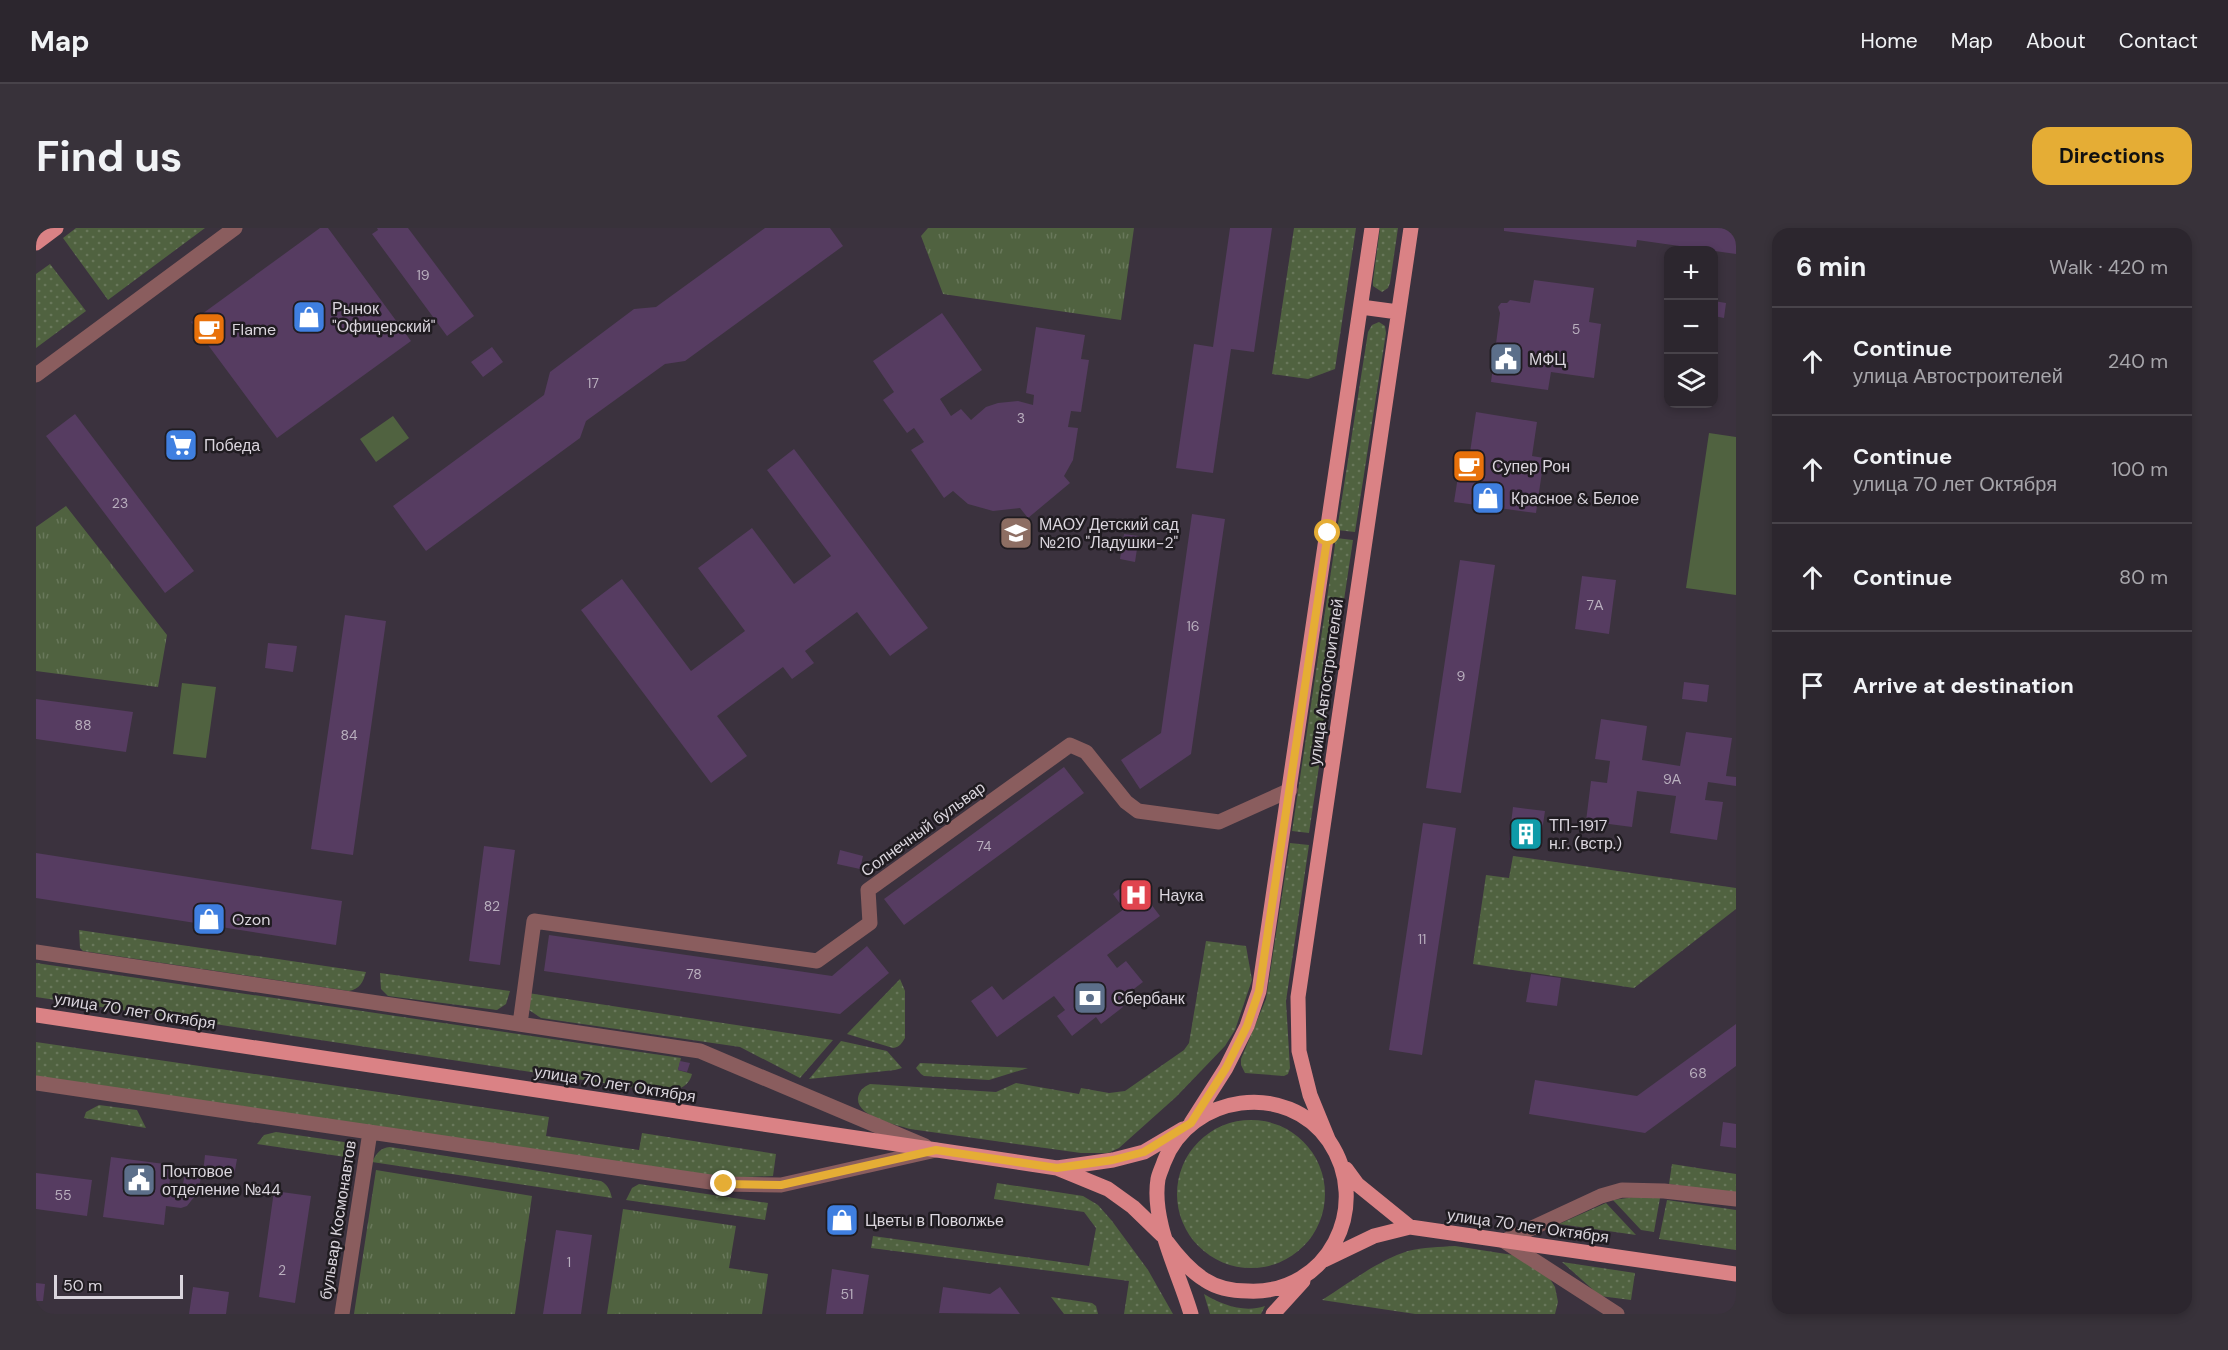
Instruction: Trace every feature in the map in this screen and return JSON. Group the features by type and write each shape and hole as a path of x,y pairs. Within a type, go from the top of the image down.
{"main road":[{"path":"36,243 57,228"},
{"name":"улица Автостроителей","path":"1187,1126 1231,1057 1247,1026 1259,991 1372,228"},
{"name":"улица Автостроителей","path":"1328,1139 1310,1095 1299,1051 1298,997 1411,228"},
{"path":"1361,307 1398,312"},
{"name":"улица 70 лет Октября","path":"36,1015 1057,1168 1113,1160 1144,1152 1187,1126"},
{"path":"1191,1314 1157,1211 1158,1178 1170,1147 1187,1126 1218,1108 1248,1102 1278,1105 1306,1118 1328,1139 1357,1184 1410,1227"},
{"path":"1273,1314 1330,1252 1341,1231 1347,1207 1346,1183 1340,1160"},
{"path":"1057,1168 1108,1190 1133,1207 1165,1239 1184,1265 1207,1281 1233,1291 1262,1292 1289,1285 1317,1266"},
{"name":"улица 70 лет Октября","path":"1317,1266 1374,1236 1410,1227 1736,1274"}],"street":[{"path":"36,375 235,228"},
{"name":"Солнечный бульвар","path":"519,1024 534,921 817,961 870,923 868,890 1070,745 1086,752 1126,802 1138,811 1219,822 1290,790"},
{"path":"36,952 700,1051 936,1150"},
{"path":"36,1083 724,1184 781,1185 936,1150"},
{"name":"бульвар Космонавтов","path":"342,1314 370,1132"},
{"path":"1504,1241 1601,1196 1622,1190 1664,1191 1736,1200"},
{"path":"1504,1241 1617,1314"}],"green space":[{"path":"76,228 205,228 108,300 63,238"},
{"path":"928,228 1134,228 1121,320 943,294 921,236"},
{"path":"1294,228 1356,228 1335,369 1308,379 1272,374"},
{"path":"1380,228 1398,228 1390,283 1388,288 1382,292 1373,286"},
{"path":"50,264 86,311 36,348 36,274"},
{"path":"1379,322 1385,326 1386,333 1355,532 1337,530 1368,332 1372,325"},
{"path":"393,416 409,438 376,462 360,439"},
{"path":"1709,433 1736,437 1736,595 1686,588"},
{"path":"66,506 167,635 158,687 36,671 36,527"},
{"path":"1336,538 1353,540 1309,833 1292,831"},
{"path":"182,683 216,687 206,758 173,754"},
{"path":"1290,843 1309,845 1286,1001 1290,1068 1288,1074 1284,1076 1245,1073 1241,1059 1266,999"},
{"path":"1513,856 1736,888 1736,909 1634,988 1473,964 1486,875 1509,878"},
{"path":"79,930 366,972 364,979 356,989 349,991 83,951 80,948"},
{"path":"1206,941 1246,946 1252,980 1235,1030 1225,1046 1176,1097 1119,1148 1108,1153 1081,1153 910,1129 878,1119 859,1105 859,1093 870,1084 996,1092 1016,1083 1079,1094 1081,1088 1109,1093 1125,1091 1184,1050 1189,1043"},
{"path":"36,963 681,1058 678,1070 692,1074 683,1087 656,1091 36,997"},
{"path":"380,973 510,991 506,1004 497,1010 388,996 381,989"},
{"path":"900,979 905,991 905,1038 900,1044 893,1048 847,1034"},
{"path":"528,993 833,1040 800,1078 740,1047 541,1018 529,1010"},
{"path":"841,1041 887,1051 902,1068 809,1079"},
{"path":"36,1042 549,1117 546,1136 639,1150 642,1133 776,1154 773,1176 721,1178 36,1076"},
{"path":"920,1063 1028,1068 989,1080 924,1076 916,1068"},
{"path":"99,1105 137,1110 146,1128 84,1118 86,1112"},
{"path":"1251,1120 1279,1125 1304,1141 1320,1166 1325,1194 1320,1222 1304,1247 1279,1263 1251,1268 1223,1263 1198,1247 1182,1222 1177,1194 1182,1166 1198,1141 1223,1125"},
{"path":"276,1132 344,1142 351,1150 352,1158 257,1144 264,1135"},
{"path":"390,1147 601,1181 608,1188 612,1198 372,1162 379,1152"},
{"path":"1672,1164 1736,1174 1736,1194 1669,1184"},
{"path":"376,1170 532,1196 515,1314 354,1314"},
{"path":"997,1183 1083,1196 1098,1205 1148,1270 1173,1314 1124,1314 1129,1281 871,1248 873,1236 1089,1266 1096,1228 1084,1212 994,1199"},
{"path":"639,1184 768,1203 765,1220 626,1200 632,1188"},
{"path":"1634,1197 1660,1198 1654,1232 1641,1230 1613,1200"},
{"path":"1667,1200 1736,1210 1736,1250 1659,1239"},
{"path":"1606,1203 1636,1235 1559,1224"},
{"path":"623,1209 736,1226 729,1268 768,1274 762,1314 607,1314"},
{"path":"1455,1246 1519,1256 1550,1279 1555,1287 1558,1302 1555,1314 1415,1314 1322,1300 1385,1260 1397,1255 1420,1249"},
{"path":"1562,1262 1635,1273 1631,1300 1600,1296"},
{"path":"1204,1294 1233,1307 1249,1309 1265,1306 1261,1314 1210,1314"},
{"path":"1051,1297 1092,1303 1096,1306 1098,1314 1064,1314"}],"building":[{"path":"320,228 328,228 411,341 277,438 191,322"},
{"path":"377,228 408,228 474,316 447,336 372,234 378,230"},
{"path":"765,228 830,228 843,246 685,361 665,364 586,421 580,438 426,551 393,506 544,395 550,372 634,309 656,307"},
{"path":"1230,228 1272,228 1254,352 1231,349 1213,473 1176,468 1194,344 1213,347"},
{"path":"1504,228 1736,228 1736,254 1718,251 1718,246 1679,246 1637,240 1636,247 1504,231"},
{"path":"1534,280 1594,288 1589,322 1601,324 1594,378 1551,372 1548,390 1491,382 1500,313 1498,307 1501,303 1507,303 1510,300 1530,303"},
{"path":"1718,302 1726,303 1724,318 1718,317"},
{"path":"942,313 982,370 940,399 951,416 961,409 971,420 986,407 998,403 1018,401 1033,405 1034,395 1026,393 1036,327 1085,335 1081,359 1089,360 1081,412 1071,411 1068,427 1078,428 1073,460 1064,476 1070,483 1028,518 1020,508 993,511 968,504 953,491 944,498 911,450 924,442 914,428 907,433 883,400 894,392 873,361"},
{"path":"492,347 503,362 483,377 471,362"},
{"path":"1476,412 1537,422 1532,456 1544,458 1536,513 1454,502 1461,457 1469,459"},
{"path":"75,414 194,571 165,593 46,436"},
{"path":"794,449 928,628 890,656 857,612 805,651 814,663 792,679 783,667 717,716 747,756 711,783 581,610 622,579 691,671 745,631 698,568 752,528 794,584 831,556 767,470"},
{"path":"1192,514 1225,519 1191,754 1140,789 1121,760 1161,733"},
{"path":"1124,534 1139,536 1135,562 1120,559"},
{"path":"1460,560 1495,565 1461,793 1426,788"},
{"path":"1582,576 1616,580 1609,634 1575,629"},
{"path":"345,615 386,621 353,855 311,849"},
{"path":"268,643 297,646 293,672 265,668"},
{"path":"1684,682 1709,685 1707,702 1682,699"},
{"path":"36,699 133,712 126,752 36,739"},
{"path":"1601,719 1647,726 1642,760 1680,766 1686,732 1732,738 1726,776 1736,777 1736,786 1708,782 1705,800 1723,802 1717,840 1670,833 1676,796 1637,791 1632,827 1586,821 1591,781 1607,783 1610,761 1595,759"},
{"path":"1064,767 1084,793 904,925 884,899"},
{"path":"1513,807 1545,811 1540,844 1509,840"},
{"path":"1423,823 1456,828 1422,1055 1389,1050"},
{"path":"484,846 515,850 500,965 469,961"},
{"path":"840,850 863,856 860,869 837,864"},
{"path":"36,853 342,901 336,945 36,898"},
{"path":"1132,879 1160,916 1107,955 1117,968 1126,961 1143,982 1118,1001 1123,1007 1101,1024 1096,1017 1072,1036 1057,1016 1065,1010 1054,996 997,1037 971,1001 992,986 1003,1000 1124,909 1113,894"},
{"path":"549,935 832,976 867,946 889,973 840,1014 544,971"},
{"path":"1531,974 1561,978 1557,1006 1526,1002"},
{"path":"1736,1024 1736,1066 1645,1133 1529,1114 1535,1080 1637,1096"},
{"path":"680,1061 690,1063 687,1072 678,1070"},
{"path":"1723,1122 1736,1124 1736,1148 1720,1146"},
{"path":"205,1155 237,1159 234,1176 203,1172"},
{"name":"Почтовое отделение №44","path":"111,1157 172,1165 168,1194 179,1194 186,1169 202,1172 198,1192 187,1206 181,1208 166,1206 164,1225 103,1217"},
{"path":"36,1173 92,1180 87,1216 36,1209"},
{"path":"274,1191 311,1196 295,1303 259,1297"},
{"name":"Цветы в Поволжье","path":"834,1213 851,1215 850,1227 832,1225"},
{"path":"556,1230 592,1235 581,1314 543,1314"},
{"path":"832,1269 869,1275 863,1314 826,1314"},
{"path":"36,1283 45,1284 43,1301 36,1301"},
{"path":"193,1287 229,1292 226,1314 189,1314"},
{"path":"943,1287 990,1294 1000,1287 1020,1314 939,1313"}],"place":[{"name":"Рынок \"Офицерский\"","path":"309,317"},
{"name":"Flame","path":"209,329"},
{"name":"МФЦ","path":"1506,359"},
{"name":"Победа","path":"181,445"},
{"name":"Супер Рон","path":"1469,466"},
{"name":"Красное & Белое","path":"1488,498"},
{"name":"МАОУ Детский сад №210 \"Ладушки-2\"","path":"1016,533"},
{"name":"ТП-1917 н.г. (встр.)","path":"1526,834"},
{"name":"Наука","path":"1136,895"},
{"name":"Ozon","path":"209,919"},
{"name":"Сбербанк","path":"1090,998"},
{"name":"Почтовое отделение №44","path":"139,1180"},
{"name":"Цветы в Поволжье","path":"842,1220"}],"route":[{"path":"724,1184 781,1185 936,1150 1057,1168 1113,1160 1144,1152 1191,1123 1226,1068 1247,1026 1259,991 1328,533"}]}
